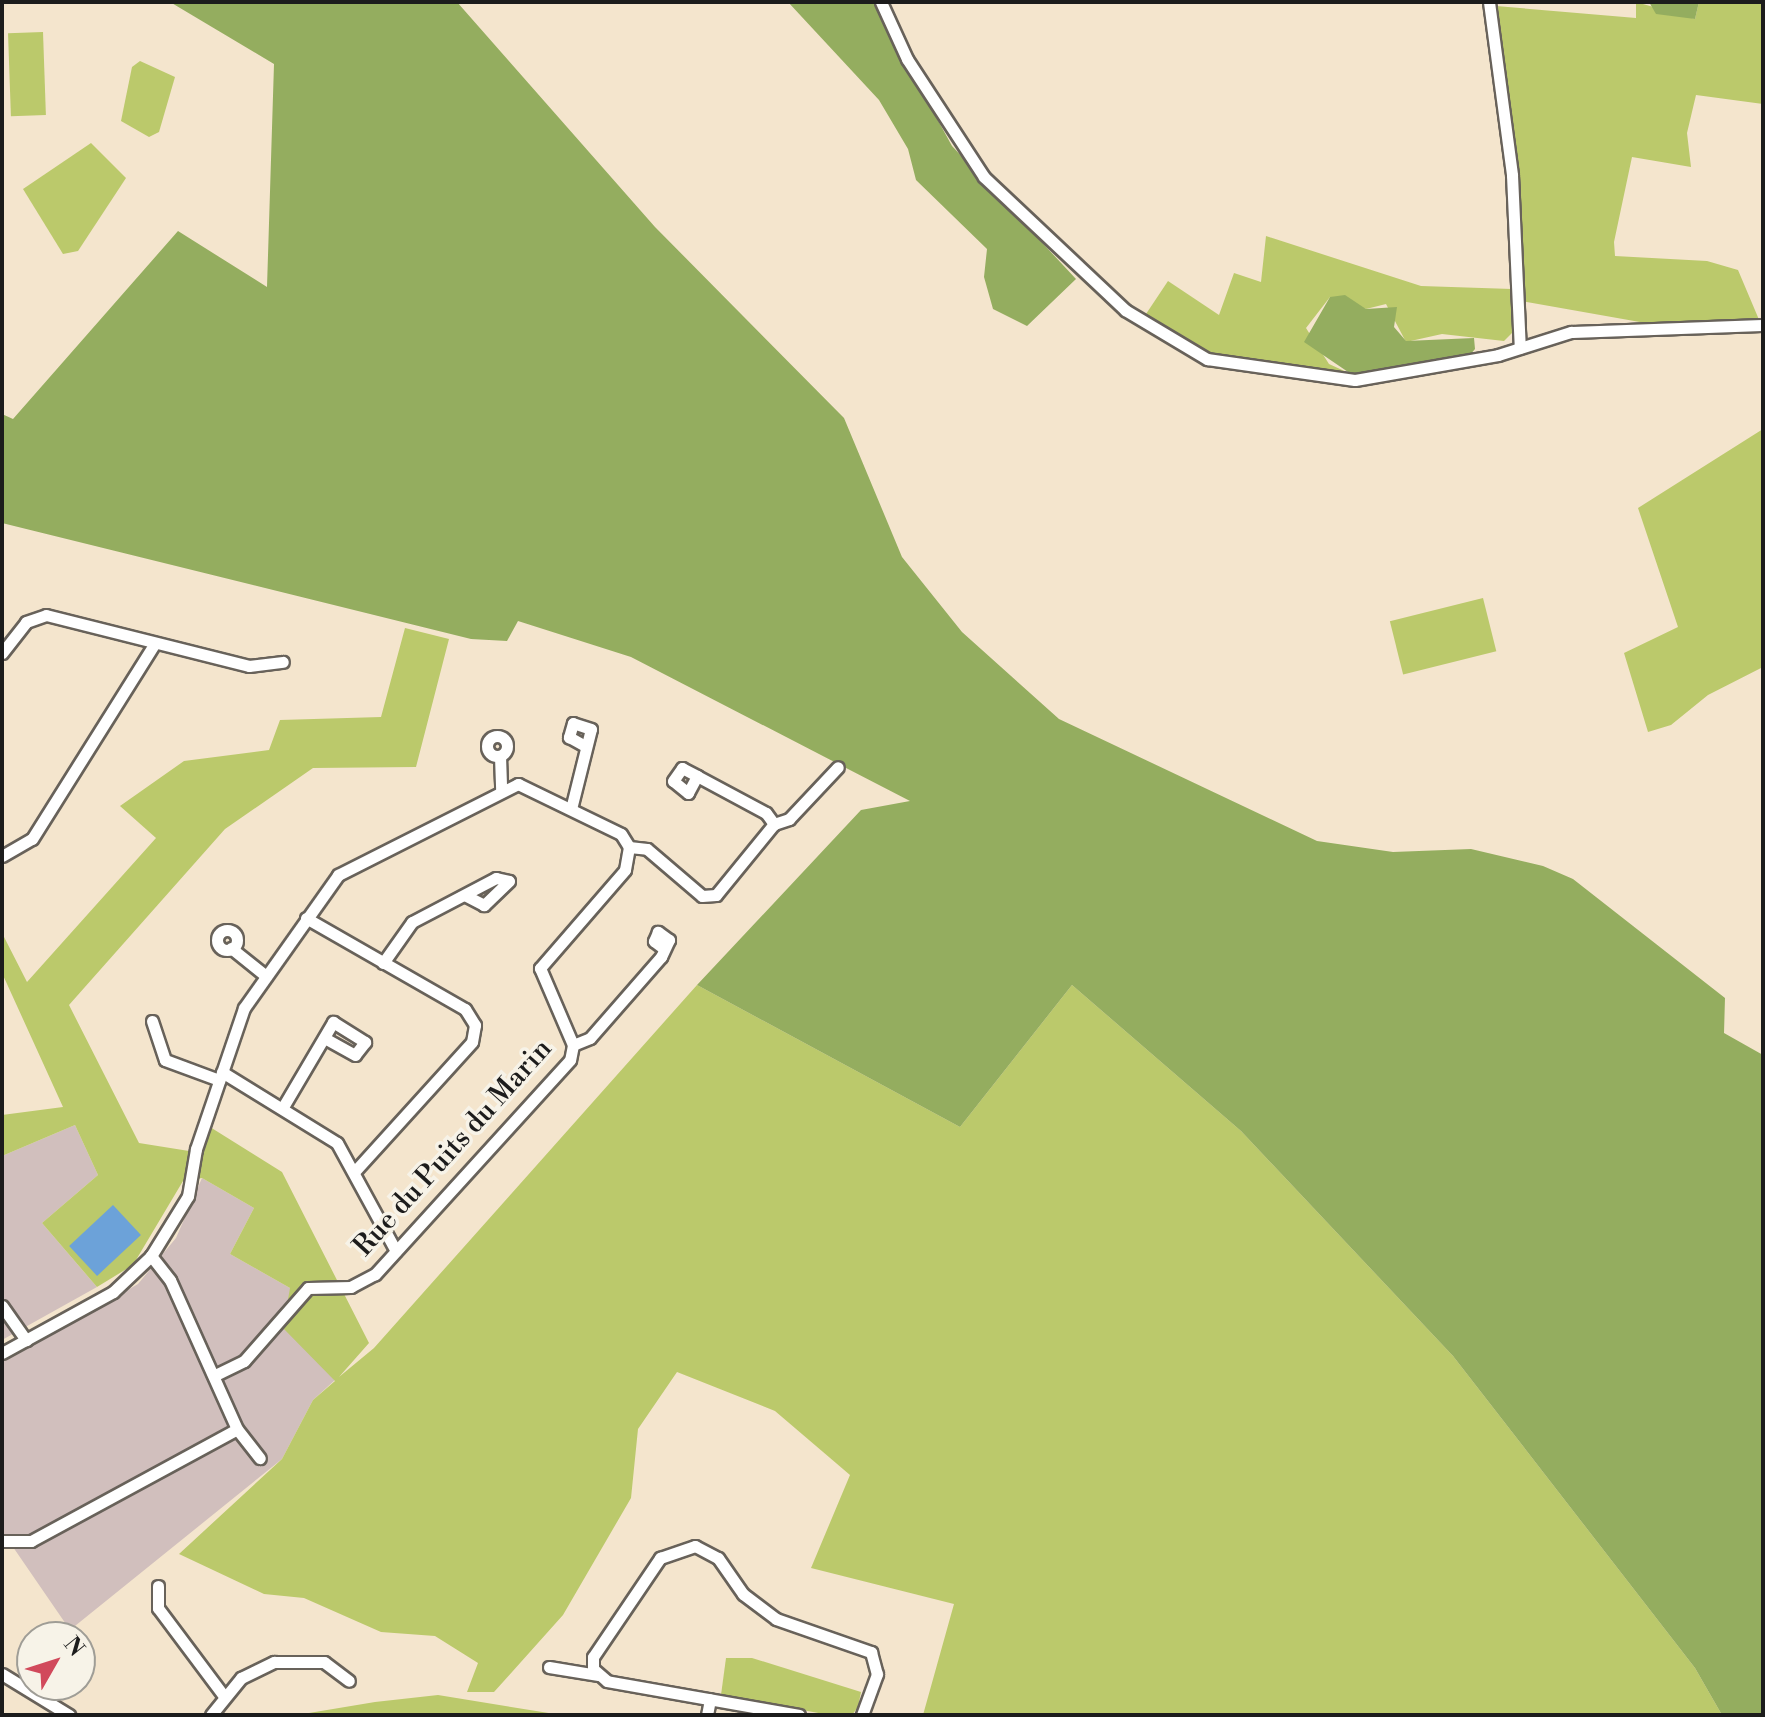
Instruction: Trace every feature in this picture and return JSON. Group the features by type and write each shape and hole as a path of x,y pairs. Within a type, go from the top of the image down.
{"street":[{"path":"881,2 915,71 984,177 1092,283 1179,346 1231,366 1355,380 1520,348 1571,332 1763,325"},
{"path":"1489,2 1512,175 1520,348"},
{"path":"2,653 34,616 62,617 249,666 283,662"},
{"path":"2,856 32,839 155,643"},
{"path":"572,805 585,746"},
{"path":"500,756 501,790"},
{"path":"774,824 789,819 838,767"},
{"path":"697,776 774,824"},
{"path":"2,1353 113,1292 151,1256 188,1196 221,1076 244,1008 306,918 343,871 501,790 535,787 572,805 629,847 647,849 709,896 769,839 774,824"},
{"name":"Rue du Puits du Marin","path":"215,1375 244,1361 308,1288 363,1283 396,1251 570,1060 573,1045 540,968 625,870 629,847"},
{"path":"383,963 406,926 466,896"},
{"path":"306,918 465,1009 475,1035 355,1171"},
{"path":"573,1045 590,1038 662,947"},
{"path":"231,948 266,976"},
{"path":"152,1021 165,1060 221,1076 283,1107 329,1136 355,1171 396,1251"},
{"path":"283,1107 324,1038"},
{"path":"151,1256 170,1280 237,1429 260,1458"},
{"path":"2,1306 26,1340"},
{"path":"7,1542 31,1541 237,1429"},
{"path":"598,1675 593,1657 655,1563 675,1548 695,1546 718,1558 743,1594 776,1619 871,1652 877,1674 862,1715"},
{"path":"158,1586 158,1608 223,1695"},
{"path":"211,1715 223,1695 252,1671 287,1660 336,1666 349,1681"},
{"path":"549,1667 799,1715"},
{"path":"2,1674 69,1715"},
{"path":"707,1715 710,1699"}],"shaded area":[{"path":"75,1125 98,1175 42,1223 97,1287 2,1340 2,1156"},
{"path":"202,1178 254,1208 230,1254 290,1288 335,1380 313,1400 282,1459 81,1621 64,1621 2,1531 2,1362 138,1284 176,1238"}],"green space":[{"path":"170,2 457,2 655,227 844,418 902,557 962,632 1059,719 1317,841 1393,852 1471,849 1543,866 1573,879 1725,998 1724,1033 1763,1055 1763,1715 1722,1715 1695,1668 1453,1356 1241,1131 1072,985 960,1127 697,985 861,810 910,801 631,657 518,621 507,641 471,639 2,523 2,414 13,419 178,231 267,287 274,64"},
{"path":"788,2 873,2 952,146 1076,279 1027,326 993,309 984,277 987,249 916,180 908,149 879,100"},
{"path":"1636,2 1695,19 1699,2 1763,2 1763,104 1696,95 1687,133 1691,167 1632,157 1614,242 1615,256 1707,261 1738,270 1760,322 1685,330 1521,301 1520,206 1496,6 1636,18"},
{"path":"1649,2 1699,2 1695,19 1656,14"},
{"path":"43,32 46,115 11,116 8,33"},
{"path":"140,61 175,77 159,132 149,137 121,121 132,67"},
{"path":"91,143 126,178 78,251 63,254 23,189"},
{"path":"1266,236 1421,286 1512,289 1512,333 1504,341 1442,334 1406,342 1386,304 1366,309 1330,297 1306,328 1329,364 1351,374 1216,358 1144,317 1168,281 1219,315 1234,273 1261,282"},
{"path":"1345,295 1366,309 1397,307 1394,327 1406,341 1474,338 1475,349 1469,356 1351,374 1304,342 1330,297"},
{"path":"1763,429 1763,667 1708,695 1671,725 1648,732 1624,653 1678,627 1638,508"},
{"path":"1483,598 1496,651 1403,675 1390,621"},
{"path":"405,628 449,639 416,767 313,768 225,829 69,1005 139,1143 189,1151 210,1127 282,1172 369,1343 339,1377 374,1348 697,985 960,1127 1072,985 1241,1131 1453,1356 1695,1668 1722,1715 923,1715 954,1604 811,1568 850,1475 775,1411 677,1372 638,1429 631,1498 563,1615 494,1692 467,1692 478,1663 435,1636 381,1632 304,1598 264,1594 179,1554 282,1459 313,1400 335,1381 283,1328 290,1288 230,1254 254,1208 202,1178 183,1181 133,1265 97,1287 42,1223 98,1175 75,1125 2,1156 2,1115 63,1107 2,973 2,933 27,982 156,838 120,806 184,761 269,750 280,720 381,717"},
{"path":"726,1658 752,1658 861,1692 858,1707 852,1715 829,1715 721,1695"},
{"path":"438,1695 561,1715 297,1715 375,1702"}],"water":[{"path":"113,1205 141,1235 97,1276 69,1246"}]}
